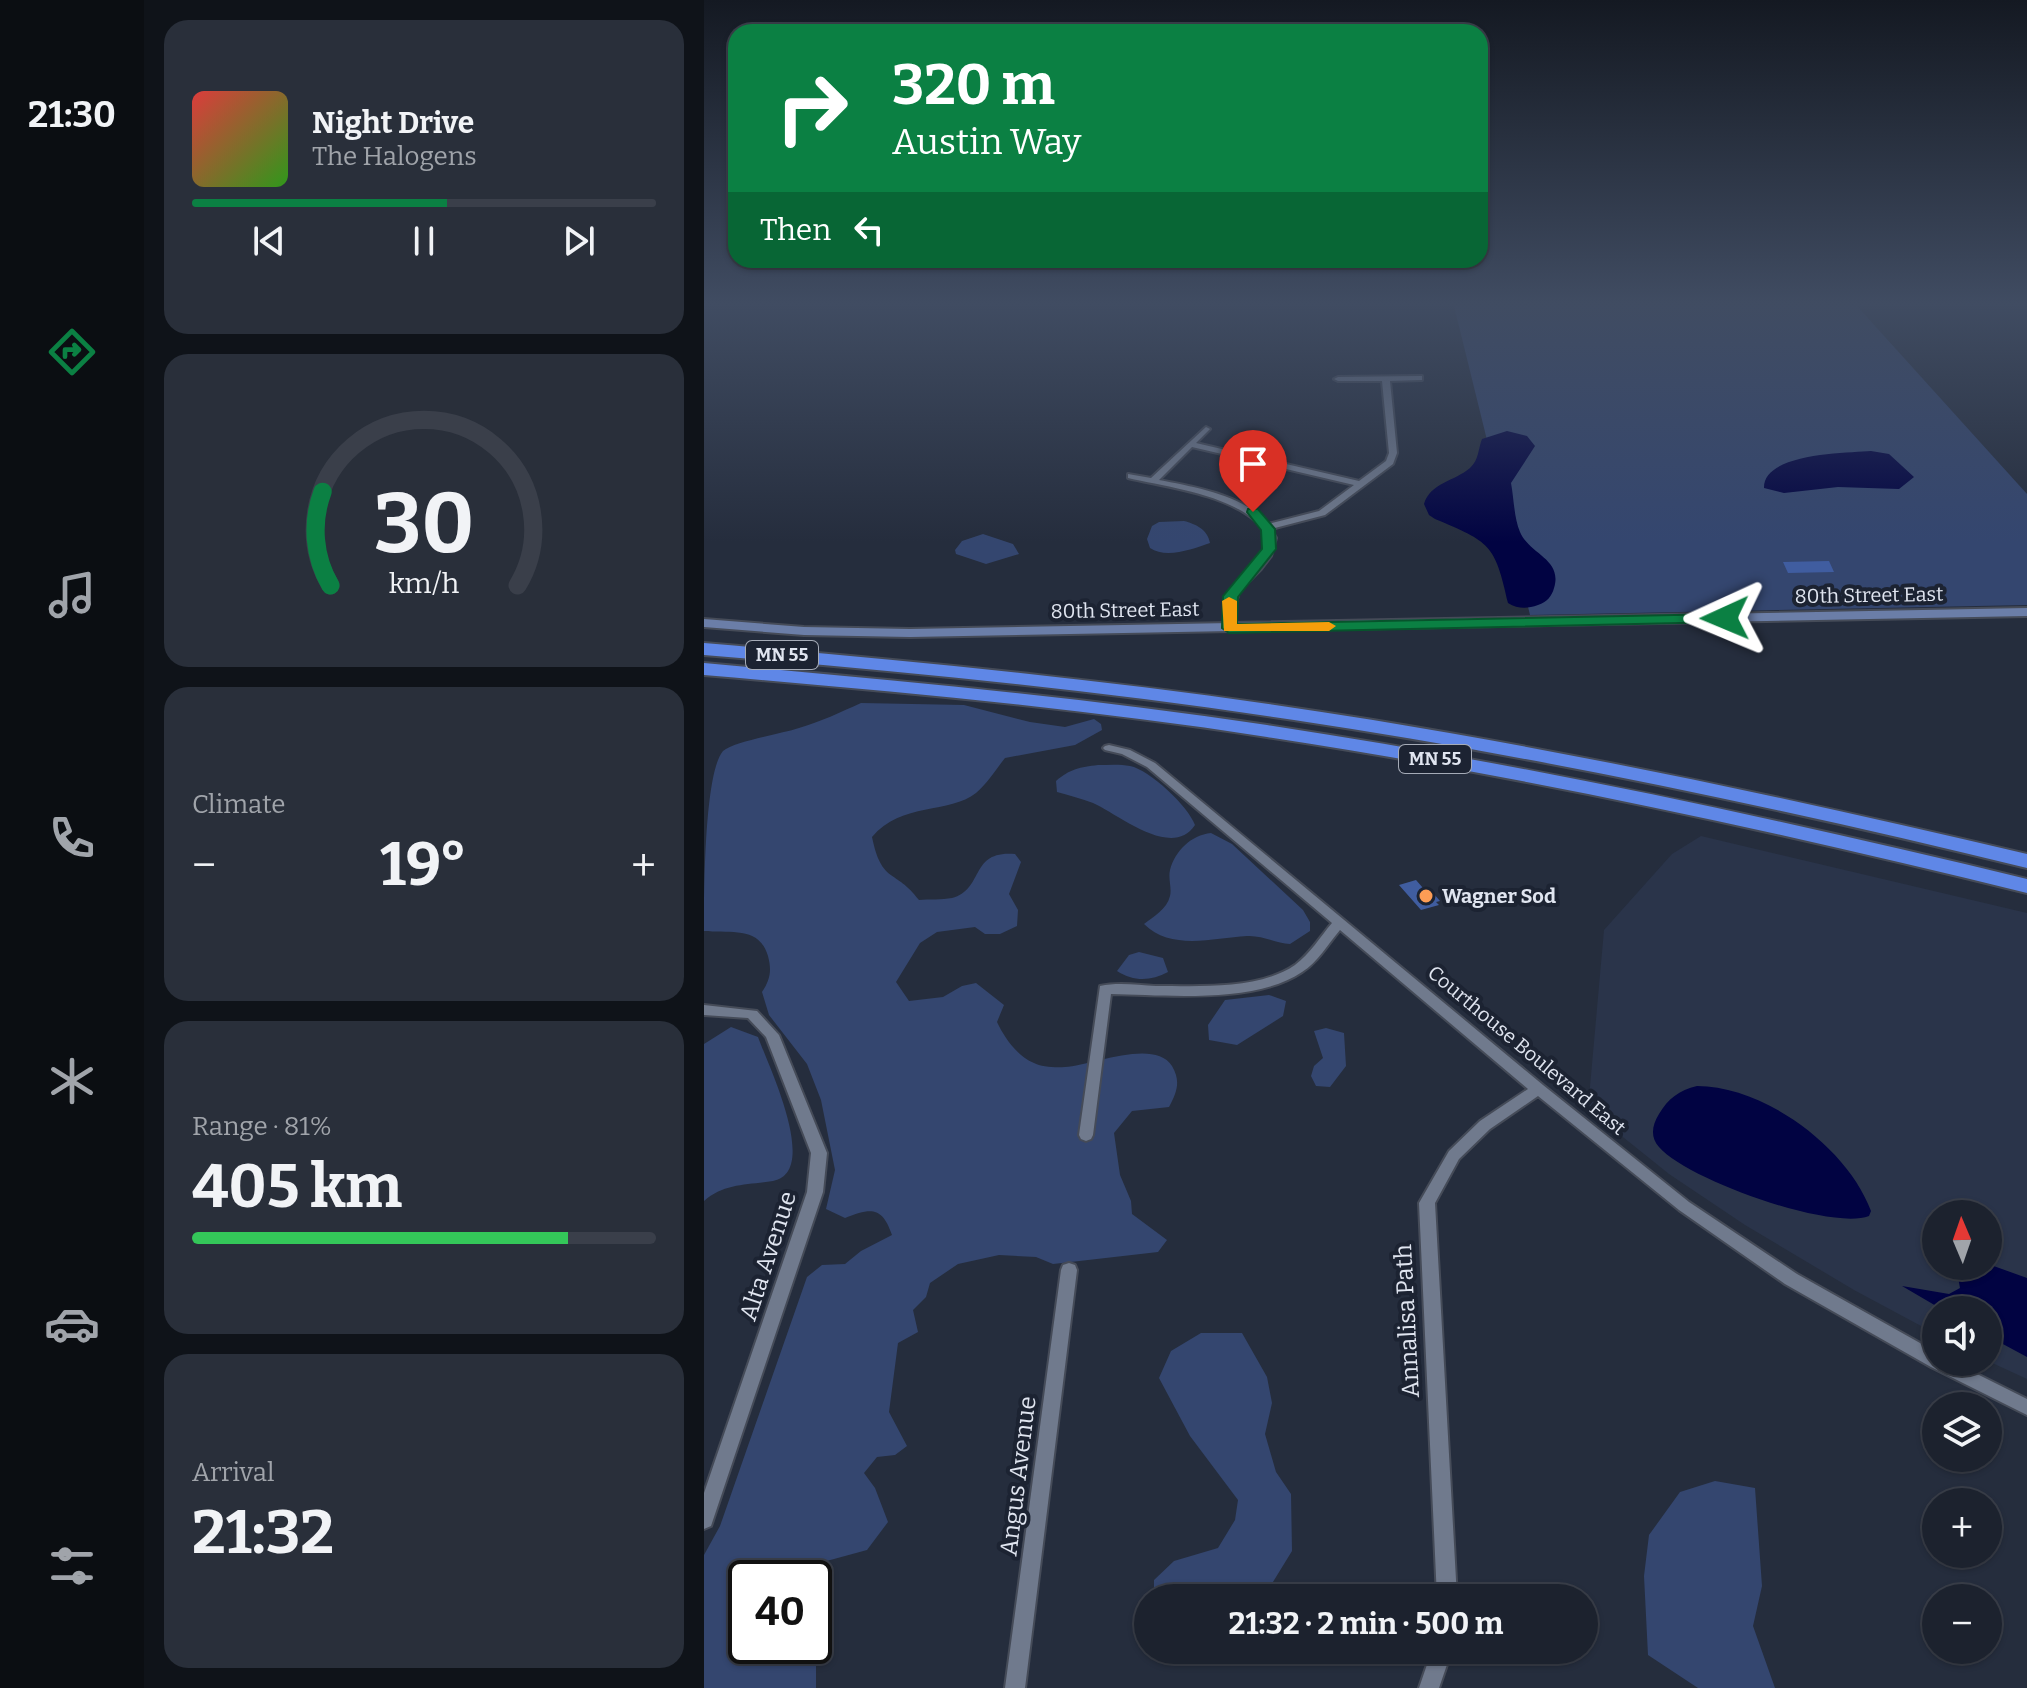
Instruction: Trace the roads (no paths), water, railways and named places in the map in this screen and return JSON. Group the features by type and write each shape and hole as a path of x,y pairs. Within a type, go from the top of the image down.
{"highway":[{"path":"704,642 860,661"},
{"name":"MN 55","path":"704,649 860,661 1183,698 1438,737 1732,793 2027,861"},
{"name":"MN 55","path":"704,669 1101,708 1361,746 1758,823 2027,886"}],"street":[{"path":"1267,527 1322,513 1390,462 1393,456 1387,385"},
{"path":"1153,481 1206,429"},
{"path":"1190,444 1362,484"},
{"path":"1131,476 1236,504 1253,512 1267,527 1269,549 1231,596 1229,628"},
{"name":"80th Street East","path":"704,623 875,633 2027,612"},
{"name":"Courthouse Boulevard East","path":"1109,748 1126,752 1151,765 1643,1175 1791,1279 1922,1353"},
{"path":"1086,1135 1105,989 1194,990 1264,985 1298,969 1339,923"},
{"name":"Alta Avenue","path":"704,1010 752,1014 772,1035 819,1153 815,1192 704,1520"},
{"name":"Annalisa Path","path":"1446,1584 1427,1203 1454,1155 1485,1125 1538,1089"},
{"name":"Angus Avenue","path":"1015,1688 1069,1270"},
{"name":"Courthouse Boulevard East","path":"1965,1376 2027,1407"},
{"path":"1429,1688 1437,1664"}],"place":[{"name":"Wagner Sod","path":"1426,896"}]}
